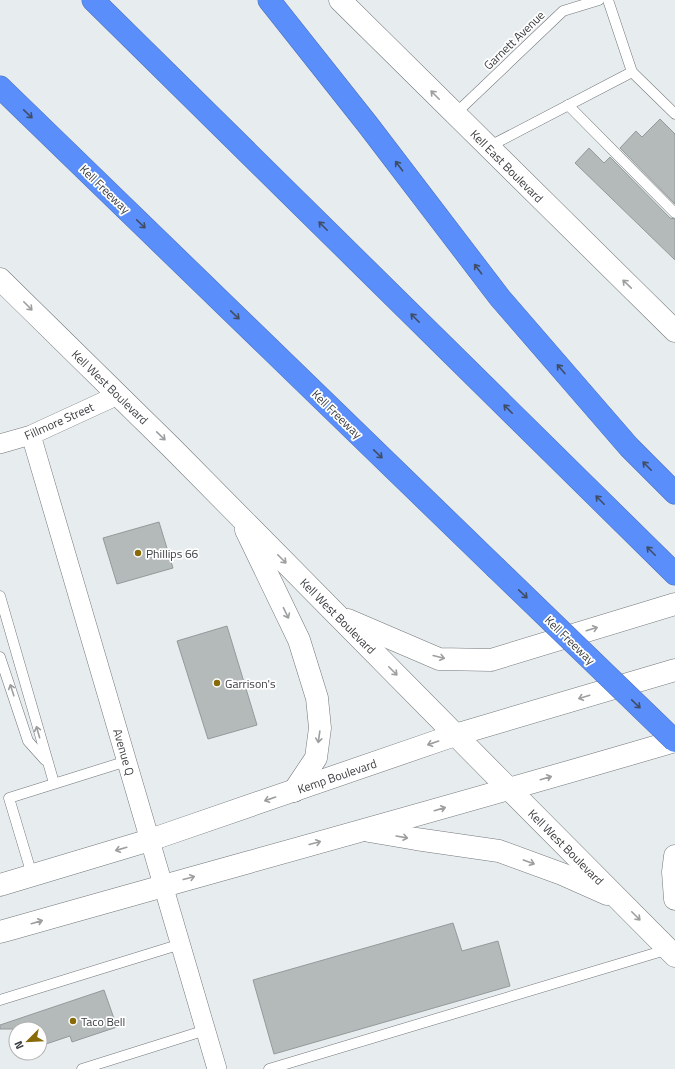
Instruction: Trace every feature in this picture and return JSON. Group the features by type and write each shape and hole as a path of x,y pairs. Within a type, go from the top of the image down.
{"highway":[{"path":"93,0 675,574"},
{"path":"269,0 368,125 500,298 629,447 675,493"},
{"name":"Kell Freeway","path":"0,87 675,741"}],"main road":[{"name":"Kell East Boulevard","path":"340,0 675,331"},
{"name":"Kell West Boulevard","path":"0,279 172,448 455,735 672,952"},
{"path":"645,302 675,344"},
{"path":"238,515 299,640 317,698 320,728 316,758 294,791"},
{"path":"338,616 439,659 491,660 675,604"},
{"name":"Kemp Boulevard","path":"0,885 150,840 455,735 675,670"},
{"path":"0,932 675,741"},
{"path":"364,830 499,851 562,874 619,900"},
{"path":"675,856 673,872 675,899"}],"street":[{"name":"Fillmore Street","path":"0,444 31,435 118,395"},
{"name":"Avenue Q","path":"31,435 217,1069"}],"lane":[{"name":"Garnett Avenue","path":"455,114 563,11 599,0"},
{"path":"608,0 632,72 675,114"},
{"path":"488,147 632,72"},
{"path":"568,105 675,213"},
{"path":"0,596 4,626 54,783"},
{"path":"0,657 28,741 47,762"},
{"path":"32,876 5,799 127,760"},
{"path":"0,1000 181,944"},
{"path":"270,1069 672,952"},
{"path":"82,1069 206,1030"}],"building":[{"path":"660,119 675,134 675,204 620,148 636,131 642,137"},
{"path":"589,148 604,163 610,157 670,218 675,219 675,260 575,163"},
{"name":"Phillips 66","path":"159,522 173,568 117,584 103,538"},
{"name":"Garrison's","path":"227,626 257,725 208,739 177,641"},
{"path":"453,923 462,951 498,941 510,986 274,1054 253,980"},
{"name":"Taco Bell","path":"104,990 117,1027 72,1042 70,1036 48,1043 48,1021 12,1021"},
{"name":"Taco Bell","path":"8,1022 8,1029 0,1029 0,1025"}],"place":[{"name":"Phillips 66","path":"138,553"},
{"name":"Garrison's","path":"217,683"},
{"name":"Taco Bell","path":"73,1021"}]}
